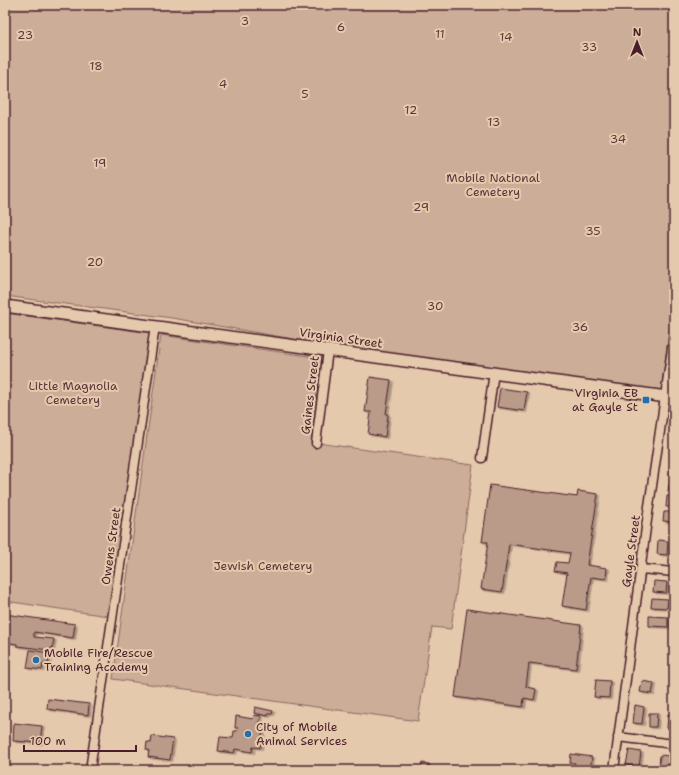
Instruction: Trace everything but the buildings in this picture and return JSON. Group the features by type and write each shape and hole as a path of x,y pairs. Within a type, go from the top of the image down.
{"street":[{"name":"Virginia Street","path":"5,306 670,397"},
{"name":"Owens Street","path":"90,770 155,326"},
{"name":"Gayle Street","path":"614,770 640,569 670,397 674,335"},
{"name":"Gaines Street","path":"316,442 328,350"},
{"path":"482,458 494,372"},
{"path":"640,569 674,572"},
{"path":"618,737 674,744"}],"green space":[{"name":"Mobile National Cemetery","path":"5,5 674,5 674,295 661,391 322,344 172,318 5,296"},
{"name":"Little Magnolia Cemetery","path":"5,313 150,333 108,616 5,601"},
{"name":"Jewish Cemetery","path":"161,335 322,358 311,442 473,465 451,629 432,627 418,721 113,679"}],"place":[{"name":"Virginia EB at Gayle St","path":"646,400"},
{"name":"Mobile Fire/Rescue Training Academy","path":"36,660"},
{"name":"City of Mobile Animal Services","path":"248,734"}],"park label":[{"name":"3","path":"245,21"},
{"name":"6","path":"341,27"},
{"name":"11","path":"440,34"},
{"name":"23","path":"25,35"},
{"name":"14","path":"506,37"},
{"name":"33","path":"589,47"},
{"name":"18","path":"96,66"},
{"name":"4","path":"223,84"},
{"name":"5","path":"305,94"},
{"name":"12","path":"411,110"},
{"name":"13","path":"494,122"},
{"name":"34","path":"618,139"},
{"name":"19","path":"100,163"},
{"name":"29","path":"421,207"},
{"name":"35","path":"593,231"},
{"name":"20","path":"95,262"},
{"name":"30","path":"435,306"},
{"name":"36","path":"580,327"}]}
